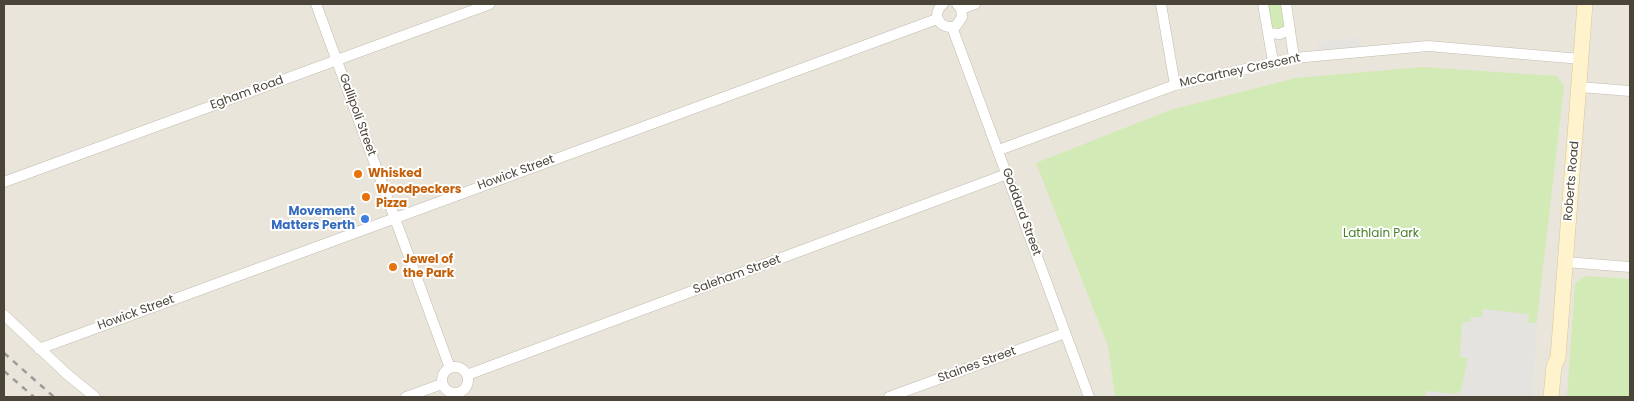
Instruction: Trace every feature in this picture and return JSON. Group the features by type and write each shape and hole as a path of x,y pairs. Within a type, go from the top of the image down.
{"main road":[{"name":"Roberts Road","path":"1551,397 1554,366 1558,358 1585,4"},
{"name":"Roberts Road","path":"1558,358 1563,364 1563,375 1558,397"}],"street":[{"name":"Gallipoli Street","path":"316,4 450,368"},
{"name":"Egham Road","path":"4,182 490,4"},
{"path":"943,4 937,11 938,19 945,27 952,27 961,20 959,6 976,4"},
{"path":"1161,4 1175,85"},
{"path":"1263,4 1273,62"},
{"path":"1286,4 1294,58"},
{"name":"Howick Street","path":"39,349 938,19"},
{"name":"Goddard Street","path":"952,27 999,150 1088,397"},
{"path":"1269,33 1280,34 1290,29"},
{"name":"McCartney Crescent","path":"999,150 1175,85 1294,58 1428,46 1581,59"},
{"path":"1579,87 1630,90"},
{"name":"Saleham Street","path":"467,375 1007,174"},
{"path":"1565,262 1630,267"},
{"path":"4,316 95,397"},
{"name":"Staines Street","path":"889,397 1065,333"},
{"path":"450,368 460,368 467,375 467,386 459,395 448,392 442,384 442,374 450,368"},
{"path":"406,397 442,384"}],"shaded area":[{"path":"4,4 1630,4 1630,397 4,397"},
{"path":"1359,38 1360,52 1319,56 1317,42"},
{"path":"1483,309 1529,314 1528,323 1537,323 1532,397 1425,397 1426,391 1455,394 1460,392 1468,358 1460,357 1462,322 1470,322 1471,317 1482,317"}],"green space":[{"path":"1264,4 1286,4 1290,29 1269,33"},
{"name":"Lathlain Park","path":"1423,67 1557,76 1564,86 1528,397 1115,397 1108,346 1036,163 1170,110 1296,78"},
{"path":"1585,276 1630,279 1630,397 1567,397 1575,283"}],"railway":[{"path":"4,353 54,397"},
{"path":"4,371 34,397"}],"place":[{"name":"Whisked","path":"358,174"},
{"name":"Woodpeckers Pizza","path":"366,197"},
{"name":"Movement Matters Perth","path":"365,219"},
{"name":"Jewel of the Park","path":"393,267"}]}
